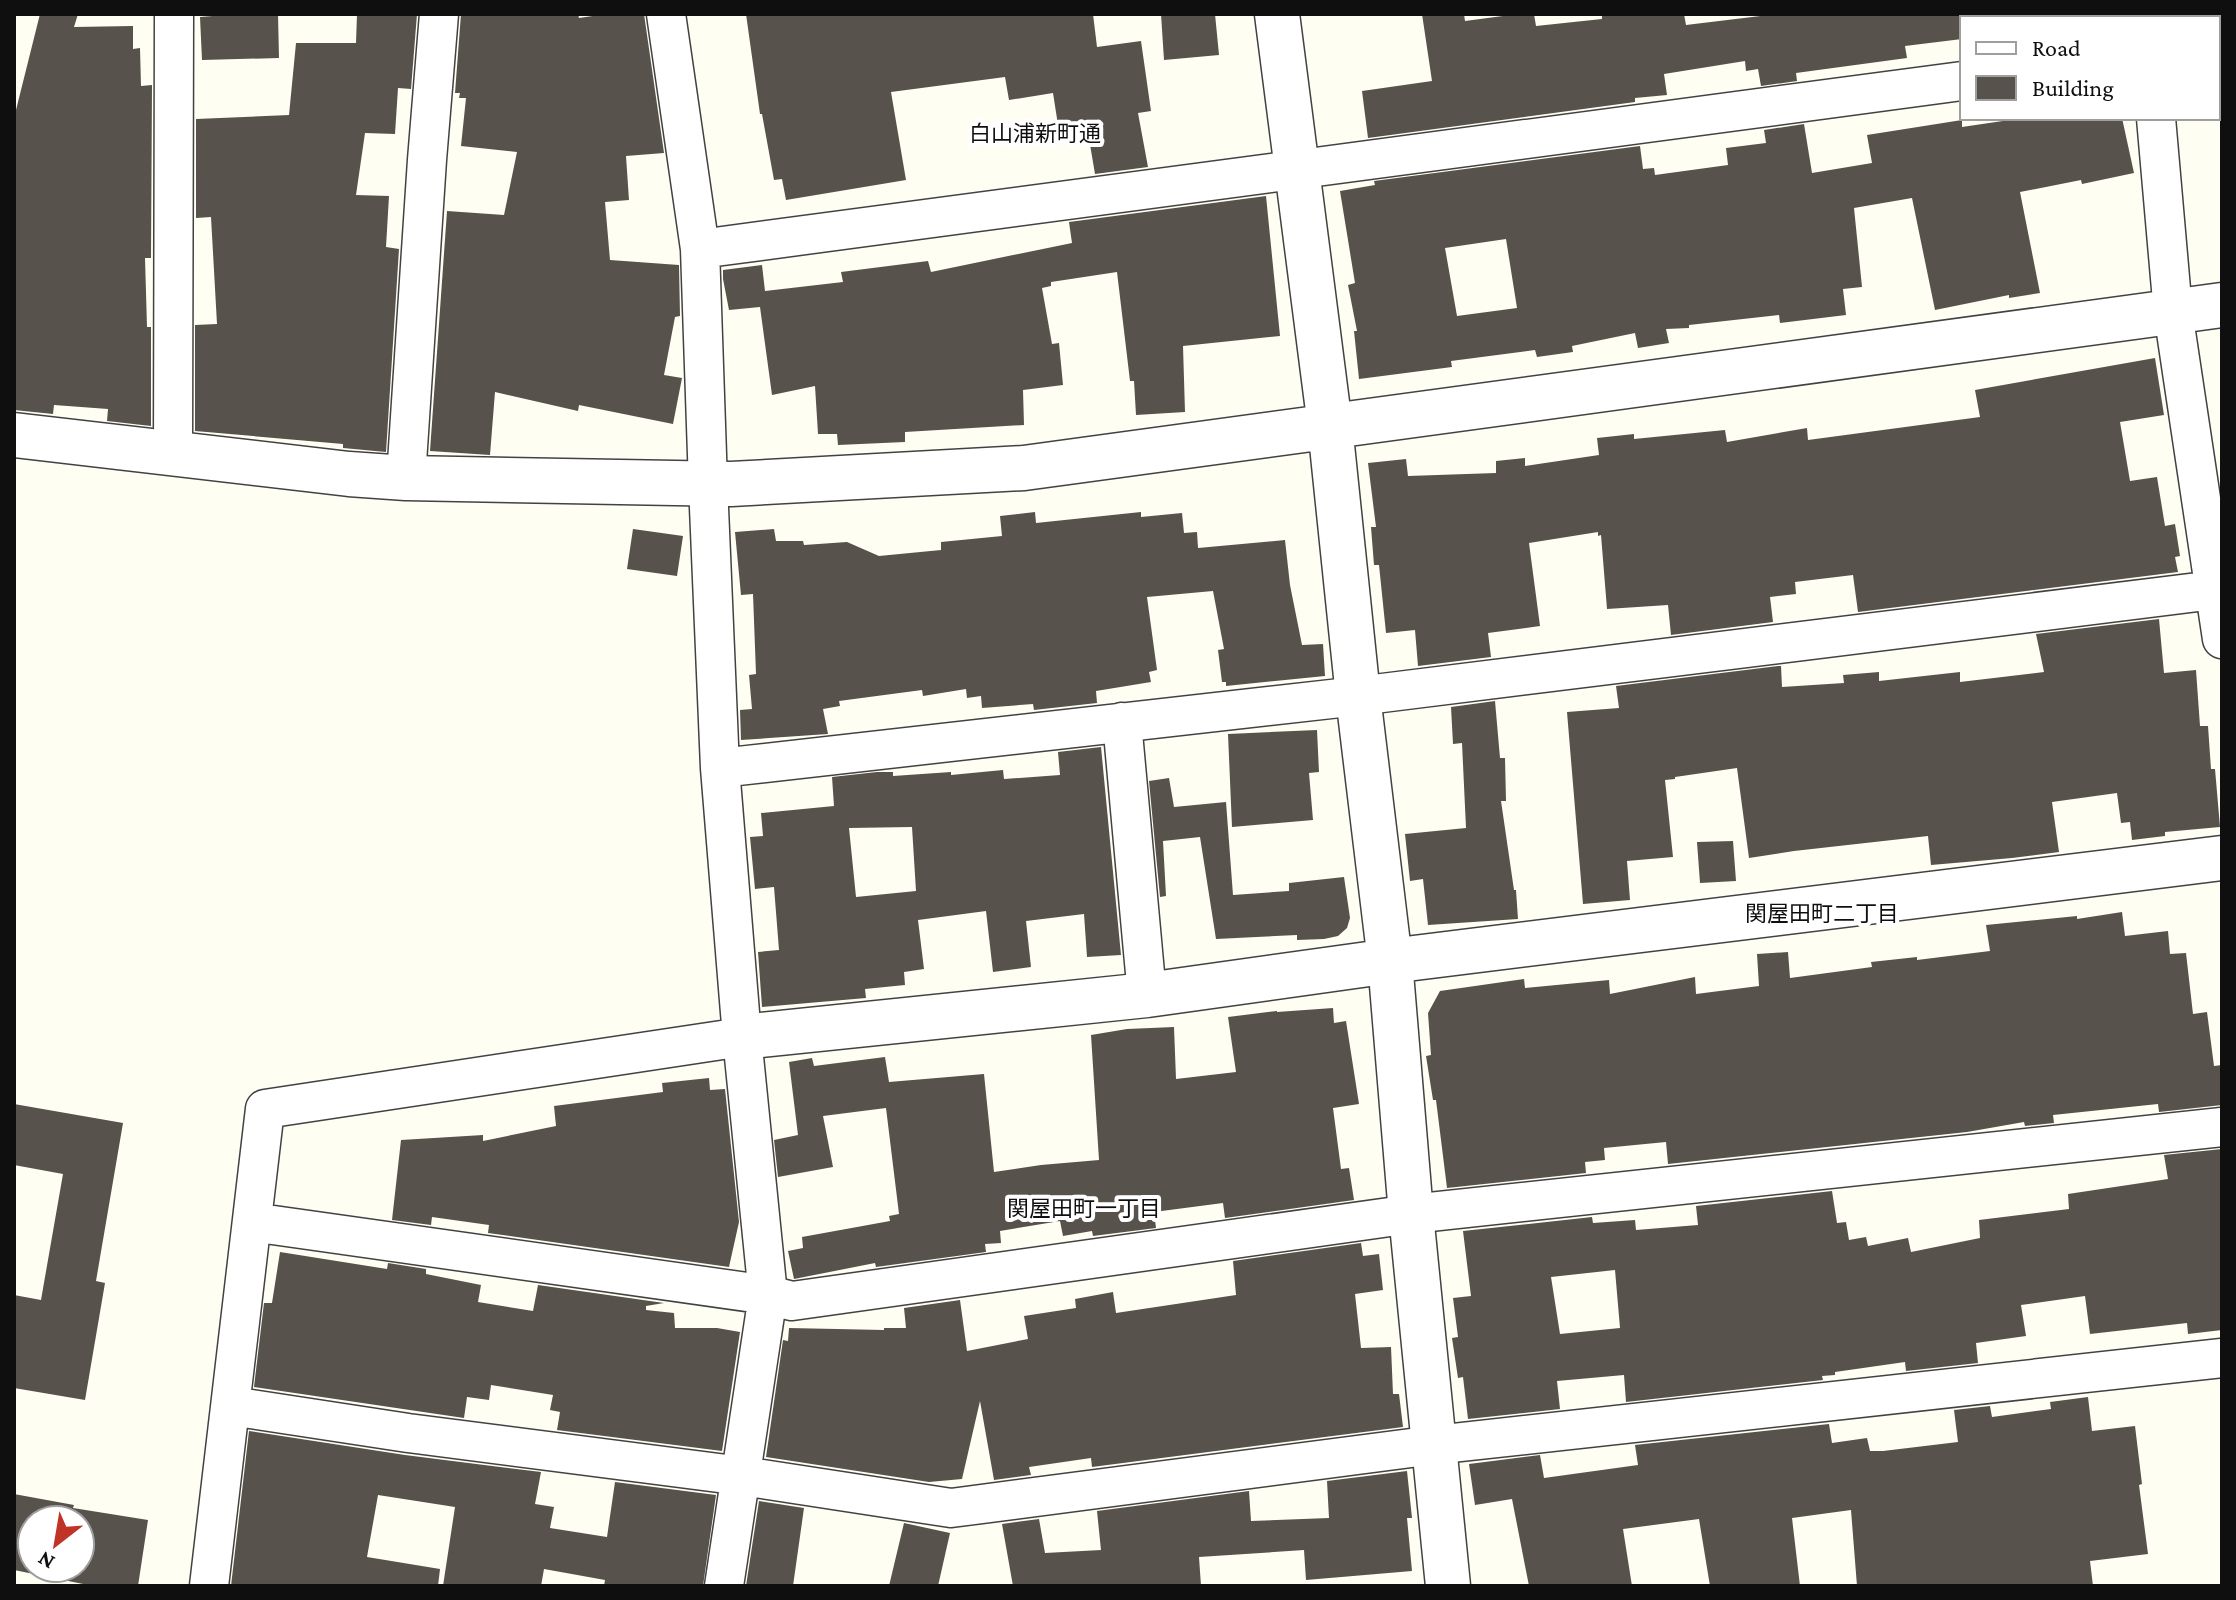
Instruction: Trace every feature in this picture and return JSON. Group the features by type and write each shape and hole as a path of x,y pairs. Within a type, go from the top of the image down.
{"street":[{"path":"173,454 174,14"},
{"path":"406,478 439,14"},
{"path":"666,14 700,249 720,768 742,1037 768,1295 724,1586"},
{"path":"1277,14 1330,426 1390,961 1411,1214 1448,1586"},
{"path":"700,249 1960,81"},
{"path":"2156,120 2173,312 2218,590 2222,639"},
{"path":"14,435 406,478 708,484 1024,468 2222,305"},
{"path":"720,768 1358,696 2218,590"},
{"path":"1122,722 1147,995"},
{"path":"209,1586 265,1109 742,1037 1147,995 1390,961 2222,858"},
{"path":"252,1222 768,1295 792,1301 1411,1214 2222,1127"},
{"path":"231,1406 951,1508 1434,1445 2222,1358"}],"building":[{"path":"40,14 78,14 74,27 133,26 133,49 140,48 141,86 152,85 151,258 145,258 147,327 151,327 151,426 107,421 108,409 54,405 53,414 14,410 14,118"},
{"path":"278,14 279,58 202,60 200,17"},
{"path":"357,14 417,14 411,89 398,88 395,134 365,133 356,195 389,196 386,247 399,249 386,452 343,448 343,444 195,431 195,325 217,324 211,217 196,218 196,119 289,115 296,43 356,43"},
{"path":"461,14 578,14 579,18 644,14 664,153 626,156 629,200 605,202 610,260 679,265 680,316 675,317 664,375 682,378 673,424 579,405 578,411 495,392 490,455 430,451 447,211 504,215 517,152 461,146 466,98 459,98 460,93 455,93"},
{"path":"746,14 1093,14 1097,47 1141,41 1151,111 1138,113 1148,167 1095,174 1086,121 1058,125 1053,93 1009,100 1005,77 891,92 906,180 786,200 782,179 774,180 760,114"},
{"path":"1161,14 1215,14 1219,55 1164,60"},
{"path":"1422,14 1464,14 1465,21 1534,14 1536,26 1602,19 1602,14 1684,14 1686,25 1777,14 2004,16 1960,16 1960,39 1905,46 1907,58 1796,73 1797,81 1761,86 1758,69 1746,71 1745,61 1664,74 1667,95 1635,98 1635,102 1368,138 1362,91 1432,81"},
{"path":"1962,120 1962,127 2009,120 2122,120 2134,173 2020,192 2040,293 2009,298 2009,295 1935,310 1912,198 1854,208 1862,287 1843,289 1846,315 1780,323 1779,315 1689,325 1689,328 1666,329 1669,343 1638,348 1635,333 1572,346 1573,352 1537,357 1535,350 1451,361 1452,367 1359,379 1354,331 1357,331 1348,285 1355,283 1340,191 1375,185 1374,181 1640,146 1643,169 1654,168 1655,175 1728,165 1726,148 1766,143 1764,130 1804,124 1812,173 1872,163 1867,135","holes":["1506,239 1517,308 1457,316 1445,248"]},
{"path":"1266,196 1280,336 1183,346 1185,412 1136,415 1134,381 1130,381 1117,272 1051,282 1051,286 1042,288 1052,344 1059,343 1063,385 1023,390 1024,425 905,432 905,442 838,445 837,434 818,434 815,386 772,395 760,307 729,310 723,279 723,270 762,265 765,291 843,282 841,272 928,261 931,272 1072,243 1069,222"},
{"path":"2155,358 2164,415 2120,422 2130,481 2157,477 2165,526 2175,524 2180,556 2175,557 2178,572 1858,612 1853,575 1795,582 1796,594 1770,597 1773,622 1671,635 1668,605 1607,609 1601,535 1598,536 1598,532 1529,543 1540,626 1488,633 1491,657 1418,666 1415,630 1386,633 1379,565 1374,565 1371,527 1376,527 1368,463 1406,459 1408,476 1496,473 1496,461 1525,458 1525,466 1599,455 1597,438 1634,434 1634,439 1725,430 1727,442 1807,428 1808,440 1980,417 1975,390"},
{"path":"1035,512 1036,523 1141,512 1141,517 1182,513 1184,533 1197,532 1198,548 1285,540 1302,645 1323,644 1325,676 1226,686 1226,682 1222,682 1218,650 1224,649 1213,591 1147,597 1157,670 1149,672 1151,682 1096,691 1097,703 1034,710 1033,704 982,708 981,696 967,698 966,689 923,696 922,690 839,701 840,706 823,709 828,734 741,740 740,710 752,709 749,675 756,674 753,594 741,595 735,532 774,529 776,541 803,541 804,545 847,542 879,556 941,550 941,542 1002,536 1000,516"},
{"path":"633,529 683,536 677,576 627,569"},
{"path":"2159,619 2164,673 2196,670 2200,726 2208,726 2220,827 2165,832 2165,836 2132,840 2130,822 2121,823 2117,793 2052,802 2059,852 1931,865 1928,836 1749,858 1737,768 1665,780 1673,857 1627,861 1630,900 1583,904 1567,712 1619,708 1616,686 1778,666 1781,666 1782,687 1844,683 1843,675 1879,672 1879,681 1960,672 1960,682 2044,672 2036,634"},
{"path":"1495,701 1500,758 1505,758 1506,801 1501,801 1518,919 1428,925 1423,879 1410,881 1405,834 1466,828 1462,743 1453,744 1451,707"},
{"path":"1317,730 1319,772 1309,773 1313,820 1232,827 1228,734"},
{"path":"1101,747 1121,955 1087,957 1084,914 1026,921 1031,967 993,972 986,911 918,920 924,969 904,972 905,985 865,989 866,998 762,1007 758,952 779,950 774,887 755,889 750,837 763,836 761,813 834,806 832,777 877,772 893,772 893,776 1003,770 1004,779 1060,775 1058,752","holes":["912,827 916,891 856,897 849,828"]},
{"path":"1169,778 1174,807 1226,802 1233,895 1289,891 1289,883 1344,877 1350,918 1347,928 1338,936 1324,939 1297,940 1297,935 1216,939 1200,837 1163,841 1166,896 1160,897 1149,781"},
{"path":"1733,841 1736,881 1700,883 1697,842"},
{"path":"2122,912 2125,936 2168,931 2170,954 2186,953 2193,1014 2207,1012 2214,1066 2222,1065 2222,1105 2159,1112 2158,1104 2053,1115 2054,1123 2025,1126 2024,1122 1967,1132 1668,1164 1666,1142 1604,1148 1605,1160 1585,1162 1586,1173 1447,1188 1436,1100 1433,1100 1426,1056 1431,1055 1428,1013 1440,991 1524,979 1525,988 1609,980 1610,994 1695,977 1696,994 1759,986 1757,954 1788,952 1790,978 1872,967 1871,962 1990,951 1986,925 2077,916 2077,919"},
{"path":"1333,1008 1334,1023 1346,1021 1359,1104 1333,1108 1341,1169 1349,1168 1354,1200 1225,1218 1223,1203 1154,1212 1156,1228 1093,1236 1092,1231 1063,1236 1060,1221 1000,1231 1001,1243 985,1244 986,1252 876,1267 875,1263 794,1279 788,1251 803,1248 802,1237 890,1221 889,1216 899,1214 886,1108 823,1116 833,1167 778,1177 774,1140 798,1135 789,1062 812,1058 814,1066 885,1057 889,1082 984,1074 994,1172 1099,1160 1091,1035 1127,1029 1174,1027 1176,1079 1236,1072 1228,1017"},
{"path":"709,1078 710,1090 725,1089 739,1222 729,1267 488,1233 489,1225 432,1217 431,1225 392,1220 401,1140 483,1135 483,1141 556,1126 554,1106 663,1092 662,1083"},
{"path":"14,1104 123,1123 96,1281 105,1283 85,1400 14,1388 14,1295 41,1300 63,1174 14,1165"},
{"path":"2222,1149 2222,1330 2188,1334 2187,1323 2090,1334 2085,1296 2021,1305 2026,1336 1976,1343 1978,1363 1906,1371 1905,1362 1835,1372 1835,1375 1822,1376 1823,1380 1626,1402 1624,1375 1557,1381 1560,1409 1468,1419 1463,1377 1458,1378 1452,1338 1458,1337 1453,1298 1471,1296 1463,1231 1592,1217 1593,1223 1635,1220 1636,1230 1698,1225 1696,1206 1832,1191 1837,1223 1846,1222 1849,1240 1866,1237 1868,1246 1908,1238 1911,1252 1980,1238 1979,1220 2069,1209 2068,1194 2168,1179 2164,1155","holes":["1615,1270 1620,1328 1560,1334 1551,1277"]},
{"path":"1361,1243 1363,1256 1379,1254 1383,1290 1355,1294 1361,1348 1391,1347 1393,1394 1399,1394 1403,1427 1092,1467 1091,1458 1029,1467 1031,1475 994,1480 980,1401 962,1479 929,1482 766,1457 783,1340 788,1341 789,1328 906,1328 904,1308 960,1300 967,1351 1028,1339 1024,1316 1076,1308 1075,1299 1113,1292 1116,1313 1236,1295 1233,1261"},
{"path":"280,1252 387,1269 388,1263 426,1269 426,1274 481,1285 478,1302 533,1311 538,1285 664,1303 646,1306 646,1310 674,1313 675,1328 717,1328 740,1332 722,1451 557,1430 560,1412 550,1410 553,1395 491,1385 489,1400 467,1397 464,1418 254,1387 264,1303 272,1303"},
{"path":"2088,1397 2092,1431 2135,1426 2148,1554 2090,1561 2093,1586 1857,1586 1851,1510 1792,1518 1800,1586 1710,1586 1699,1519 1623,1529 1632,1586 1529,1586 1512,1499 1475,1505 1469,1464 1540,1455 1544,1478 1638,1465 1635,1445 1829,1424 1832,1443 1867,1438 1870,1451 1883,1451 1958,1442 1954,1410 1990,1406 1992,1417 2051,1409 2050,1402"},
{"path":"249,1431 541,1472 535,1504 554,1507 550,1528 607,1537 615,1482 716,1495 703,1586 604,1586 605,1580 544,1569 541,1586 443,1586 455,1507 378,1495 367,1557 440,1569 438,1586 231,1586"},
{"path":"1407,1471 1412,1518 1407,1518 1412,1571 1306,1580 1304,1550 1199,1557 1201,1586 1013,1586 1002,1524 1039,1519 1045,1553 1101,1550 1097,1511 1249,1491 1251,1521 1329,1518 1327,1481"},
{"path":"14,1494 69,1504 16,1504 16,1570"},
{"path":"759,1501 804,1508 793,1586 746,1586"},
{"path":"96,1512 148,1520 138,1586 83,1584 96,1584"},
{"path":"904,1523 950,1533 938,1586 889,1586"}],"district":[{"name":"白山浦新町通","path":"1035,133"},
{"name":"関屋田町二丁目","path":"1822,913"},
{"name":"関屋田町一丁目","path":"1084,1208"}]}
